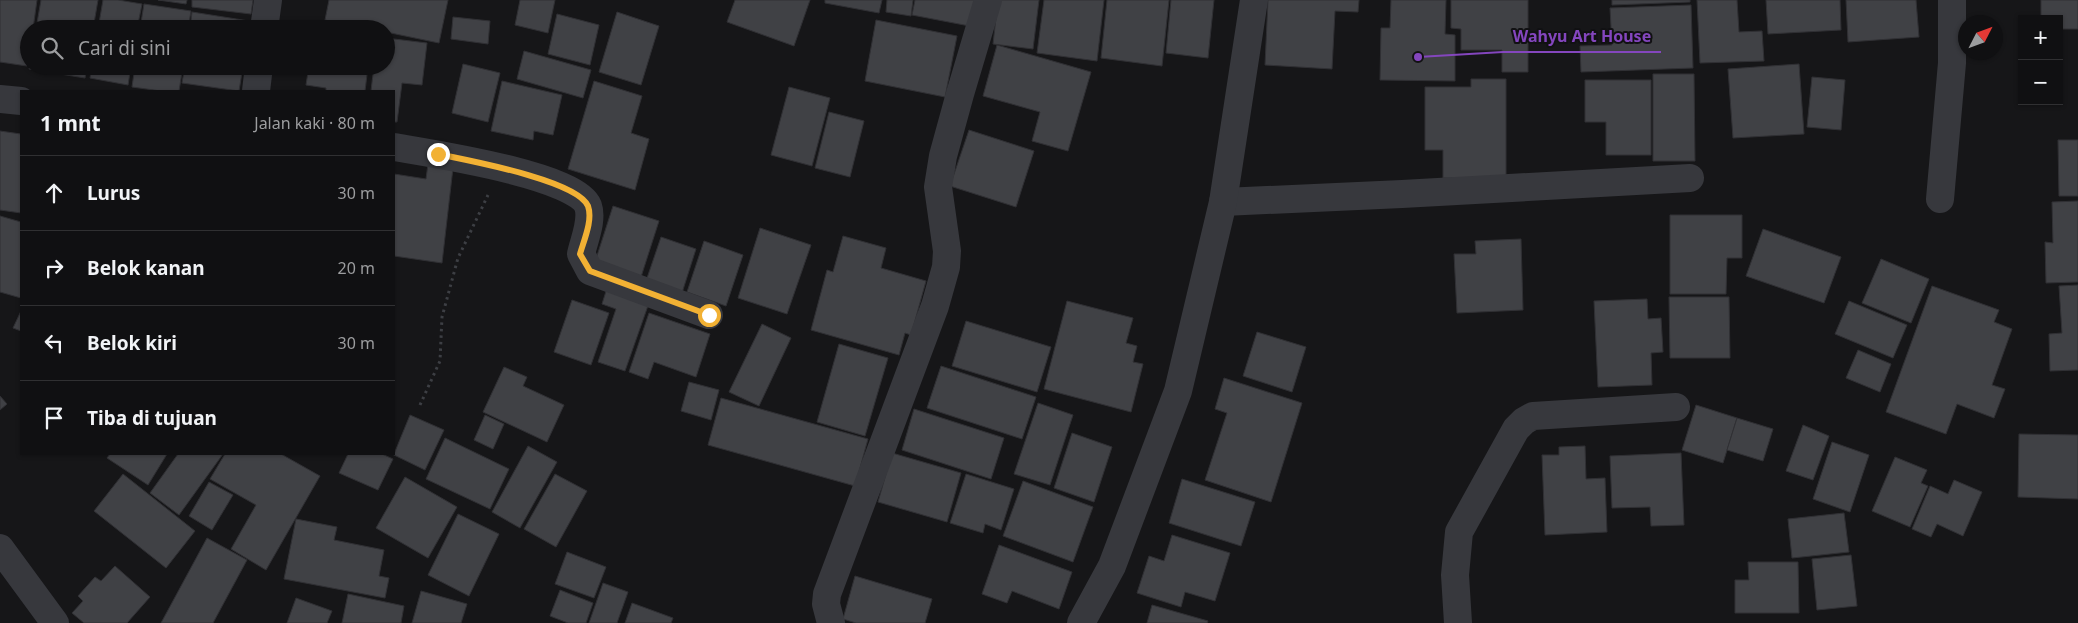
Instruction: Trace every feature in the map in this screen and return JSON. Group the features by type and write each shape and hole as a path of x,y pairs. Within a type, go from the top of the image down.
{"street":[{"path":"265,20 268,0"},
{"path":"831,623 826,604 827,594 934,306 946,266 948,251 938,187 943,156 988,0"},
{"path":"1081,623 1112,566 1178,391 1223,202 1254,0"},
{"path":"1940,199 1952,64 1952,0"},
{"path":"256,90 258,75"},
{"path":"0,98 20,101"},
{"path":"395,147 501,167 557,185 579,195 587,204 590,216 580,254 590,271 709,315"},
{"path":"1223,202 1412,194 1690,178"},
{"path":"1458,623 1455,575 1459,532 1516,429 1524,421 1533,416 1676,407"},
{"path":"0,548 31,612 55,623"}],"path":[{"path":"420,405 440,361 442,317 448,289 458,258 501,167"}],"building":[{"path":"0,0 37,0 34,20 20,20 20,65 0,62"},
{"path":"41,0 98,0 95,20 38,20"},
{"path":"103,0 118,0 142,4 139,20 100,20"},
{"path":"158,0 187,0 186,4"},
{"path":"192,0 253,0 251,14 192,7"},
{"path":"329,0 448,0 439,43 395,34 395,20 325,20"},
{"path":"520,0 555,0 548,33 515,25"},
{"path":"735,0 810,0 794,46 727,22"},
{"path":"825,0 882,0 879,13 825,3"},
{"path":"887,0 913,0 911,16 886,12"},
{"path":"915,0 985,0 980,28 912,15"},
{"path":"998,0 1039,0 1033,49 993,44"},
{"path":"1044,0 1104,0 1097,61 1037,53"},
{"path":"1107,0 1169,0 1162,66 1101,58"},
{"path":"1171,0 1214,0 1208,58 1166,53"},
{"path":"1268,0 1359,0 1358,12 1335,11 1332,69 1265,65"},
{"path":"1391,0 1446,0 1445,34 1455,35 1455,81 1380,80 1381,28 1390,28"},
{"path":"1451,0 1528,0 1528,72 1502,72 1502,50 1461,50 1461,29 1451,28"},
{"path":"1612,0 1690,0 1690,2 1612,5"},
{"path":"1697,0 1737,0 1739,32 1762,31 1764,61 1700,63"},
{"path":"1766,0 1840,0 1841,30 1768,34"},
{"path":"1846,0 1916,0 1919,37 1848,42"},
{"path":"2041,0 2078,0 2078,29 2063,29 2063,15 2041,15"},
{"path":"144,4 191,11 190,20 141,20"},
{"path":"1691,5 1693,68 1581,72 1580,46 1612,45 1610,8"},
{"path":"192,12 243,20 191,20"},
{"path":"617,12 659,26 641,85 599,72"},
{"path":"557,14 599,25 590,65 548,54"},
{"path":"453,17 490,21 488,44 451,39"},
{"path":"876,20 957,36 945,97 865,81"},
{"path":"395,39 427,43 422,85 402,83 397,122 395,122 395,90 371,90 373,75 395,75"},
{"path":"997,45 1091,72 1068,151 1032,141 1040,112 983,96"},
{"path":"524,51 591,70 583,98 517,79"},
{"path":"463,64 500,73 488,122 452,113"},
{"path":"1799,64 1804,134 1733,138 1728,69"},
{"path":"1653,74 1694,74 1695,161 1653,161"},
{"path":"66,75 86,75 85,78"},
{"path":"90,75 130,75 128,85 90,78"},
{"path":"134,75 182,75 179,90 154,90 132,87"},
{"path":"183,75 242,75 239,90 182,83"},
{"path":"308,75 367,75 365,90 326,90 326,88 306,85"},
{"path":"1812,77 1845,80 1841,130 1807,127"},
{"path":"1471,79 1506,79 1506,179 1443,178 1443,150 1425,150 1425,87 1471,87"},
{"path":"1585,80 1651,80 1651,155 1606,155 1606,122 1585,122"},
{"path":"502,81 562,95 553,135 534,131 533,140 491,131"},
{"path":"594,81 642,96 631,133 649,139 635,190 568,169"},
{"path":"789,87 830,98 812,166 771,155"},
{"path":"829,112 864,121 850,177 815,168"},
{"path":"969,130 1034,151 1016,207 950,186"},
{"path":"0,131 20,134 20,213 0,210"},
{"path":"2058,140 2078,140 2078,196 2059,196"},
{"path":"428,164 453,168 442,263 395,256 395,174 426,179"},
{"path":"2078,201 2078,282 2046,283 2045,242 2053,243 2052,202"},
{"path":"613,206 659,221 641,277 595,262"},
{"path":"1670,215 1742,215 1742,258 1727,258 1726,294 1670,294"},
{"path":"0,216 20,222 20,298 0,292"},
{"path":"760,228 811,245 787,314 738,298"},
{"path":"1763,229 1841,257 1824,303 1746,276"},
{"path":"843,236 886,248 881,268 926,281 911,335 905,333 899,355 811,330 827,270 833,272"},
{"path":"661,237 696,249 681,296 645,284"},
{"path":"1521,239 1523,310 1457,313 1454,254 1476,254 1475,241"},
{"path":"704,241 743,255 726,306 687,292"},
{"path":"1881,259 1929,279 1911,323 1862,303"},
{"path":"608,285 650,300 625,371 598,362 616,309 602,304"},
{"path":"2078,285 2078,370 2050,371 2049,334 2062,333 2059,286"},
{"path":"1932,286 1999,310 1994,322 2012,329 1992,385 2005,389 1994,418 1957,404 1946,434 1886,412"},
{"path":"1669,297 1729,297 1730,358 1670,358"},
{"path":"1647,299 1648,319 1661,318 1663,352 1651,353 1652,385 1598,387 1594,301"},
{"path":"572,300 609,313 591,365 554,352"},
{"path":"1067,301 1133,318 1126,343 1137,346 1133,362 1143,364 1131,412 1044,389"},
{"path":"1849,301 1907,325 1893,358 1835,334"},
{"path":"20,313 20,331 13,328"},
{"path":"649,313 710,334 696,377 654,362 648,379 629,372"},
{"path":"966,321 1051,347 1037,392 952,366"},
{"path":"762,324 791,338 759,406 729,392"},
{"path":"1257,332 1306,347 1292,392 1243,376"},
{"path":"839,344 888,358 865,436 817,422"},
{"path":"1858,350 1891,364 1880,392 1846,378"},
{"path":"941,366 1036,397 1022,439 927,408"},
{"path":"504,367 527,377 523,386 564,405 547,442 483,412"},
{"path":"1224,378 1302,403 1271,502 1205,480 1227,413 1215,409"},
{"path":"689,382 719,390 711,420 681,411"},
{"path":"0,396 7,404 0,410"},
{"path":"721,398 868,439 855,486 708,445"},
{"path":"1038,403 1073,415 1050,485 1014,474"},
{"path":"1696,405 1737,418 1723,463 1682,450"},
{"path":"914,409 1004,438 991,479 902,450"},
{"path":"410,415 444,430 425,470 394,455"},
{"path":"485,415 504,424 493,449 474,440"},
{"path":"1737,418 1773,429 1763,461 1727,450"},
{"path":"1803,425 1829,436 1813,480 1786,471"},
{"path":"1072,433 1112,447 1094,502 1054,488"},
{"path":"2019,434 2078,435 2078,499 2018,497"},
{"path":"445,438 509,469 490,509 426,479"},
{"path":"1832,442 1869,455 1850,512 1813,499"},
{"path":"528,446 557,462 520,528 492,512"},
{"path":"1585,446 1586,479 1605,478 1607,532 1545,535 1542,455 1559,455 1559,447"},
{"path":"892,453 961,473 947,522 878,502"},
{"path":"1681,453 1684,525 1651,526 1650,507 1612,508 1610,456"},
{"path":"109,455 166,455 148,485 107,458"},
{"path":"177,455 222,455 179,515 150,493"},
{"path":"224,455 283,455 320,476 266,570 231,549 256,505 210,479"},
{"path":"348,455 384,455 393,459 378,490 339,473"},
{"path":"1895,457 1927,470 1921,483 1928,486 1910,527 1872,511"},
{"path":"123,474 195,531 166,568 94,511"},
{"path":"555,474 587,491 556,547 524,529"},
{"path":"966,474 1014,489 1001,530 985,524 983,533 950,523"},
{"path":"405,477 457,507 428,558 376,528"},
{"path":"1182,479 1255,502 1241,546 1169,523"},
{"path":"1954,480 1982,492 1963,536 1937,524 1931,537 1912,529 1930,486 1948,494"},
{"path":"1023,481 1093,507 1073,562 1003,536"},
{"path":"209,482 233,495 212,530 189,516"},
{"path":"1844,513 1849,552 1792,558 1788,519"},
{"path":"458,514 499,534 469,596 428,575"},
{"path":"296,519 337,527 334,540 384,550 379,576 389,578 385,598 284,579"},
{"path":"1172,535 1230,553 1215,601 1185,592 1181,607 1137,593 1149,556 1164,561"},
{"path":"207,538 247,560 213,623 161,623"},
{"path":"999,545 1072,572 1059,609 1012,591 1007,603 982,594"},
{"path":"567,552 606,567 594,598 555,584"},
{"path":"1851,555 1857,606 1817,610 1812,559"},
{"path":"1748,562 1798,562 1799,613 1735,613 1735,580 1749,580"},
{"path":"115,566 150,597 127,623 84,623 72,613 83,601 78,596 95,577 101,581"},
{"path":"855,576 932,599 925,623 856,623 843,619"},
{"path":"603,583 628,592 617,623 589,623"},
{"path":"560,590 593,603 586,623 568,623 550,616"},
{"path":"421,591 467,604 461,623 412,623"},
{"path":"348,594 404,606 401,623 342,623"},
{"path":"296,598 332,611 327,623 287,623"},
{"path":"632,603 673,618 671,623 625,623"},
{"path":"1152,605 1208,621 1207,623 1147,623"}],"place":[{"name":"Wahyu Art House","path":"1418,57"}],"route":[{"path":"438,154 501,167 557,185 579,195 587,204 590,216 580,254 590,271 709,315"}]}
